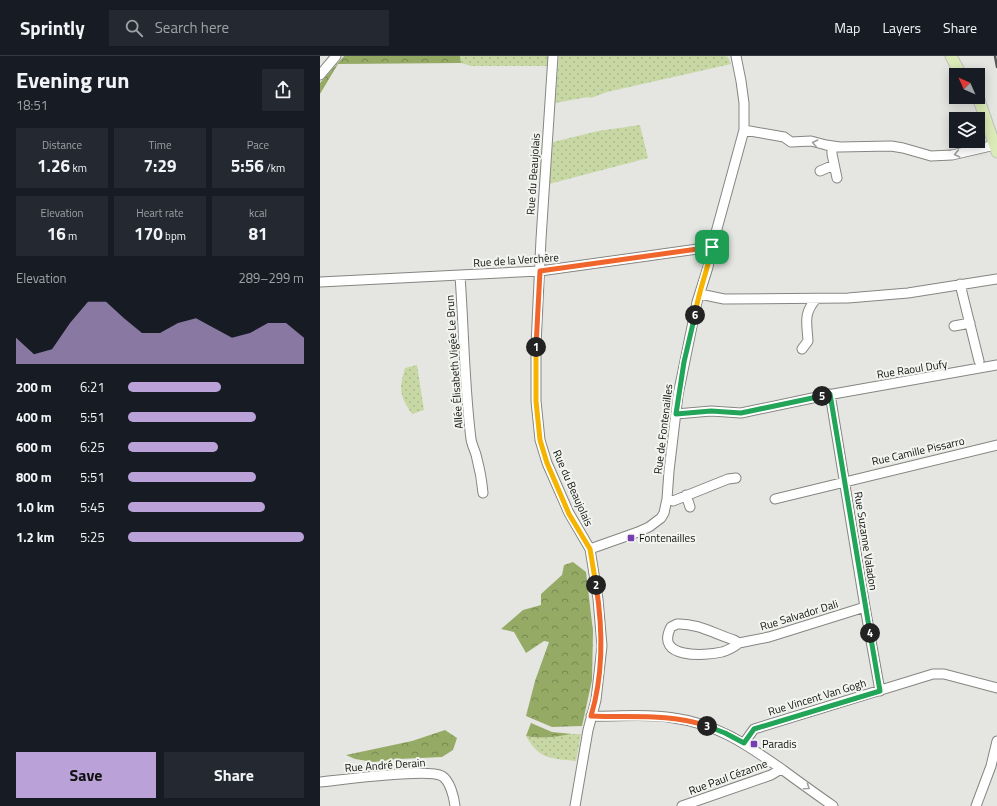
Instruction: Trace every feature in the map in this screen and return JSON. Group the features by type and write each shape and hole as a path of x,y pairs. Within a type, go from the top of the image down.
{"main road":[{"path":"951,56 957,68"},
{"path":"960,56 965,68"},
{"path":"977,104 987,121"},
{"path":"981,104 996,149"}],"street":[{"path":"320,75 336,56"},
{"name":"Rue du Beaujolais","path":"553,56 540,239 540,271 536,345 536,401 540,440 547,463 569,514 590,549 598,599 602,646 596,700 591,716 575,806"},
{"name":"Rue de Fontenailles","path":"590,549 649,527 661,518 664,513 684,362 697,302 744,130 742,88 736,56"},
{"path":"744,130 784,137 791,142 811,141 832,146 890,146 939,157 996,149"},
{"path":"832,146 836,178"},
{"path":"820,171 834,165"},
{"name":"Rue de la Verchère","path":"320,282 540,271 712,247"},
{"name":"Allée Élisabeth Vigée Le Brun","path":"460,276 468,410 472,441 478,460 484,493"},
{"path":"700,294 724,299 848,298 908,293 997,279"},
{"path":"960,284 979,361"},
{"path":"802,348 808,341 806,314 816,299"},
{"path":"954,326 970,323"},
{"name":"Rue Raoul Dufy","path":"676,414 711,411 741,413 830,394 997,365"},
{"name":"Rue Suzanne Valadon","path":"830,394 880,691"},
{"name":"Rue Camille Pissarro","path":"775,499 997,445"},
{"path":"667,499 673,501 728,479 736,478"},
{"path":"686,495 690,507"},
{"name":"Rue Salvador Dali","path":"739,644 734,640 695,626 685,624 677,624 671,628 668,638 669,644 676,652 685,654 722,652 739,644 769,637 865,607"},
{"name":"Rue Vincent Van Gogh","path":"744,743 754,729 933,674 939,674 997,688"},
{"path":"591,716 673,717 706,725 744,743 833,806"},
{"path":"976,806 997,741"},
{"name":"Rue Paul Cézanne","path":"682,806 771,776 781,770"},
{"name":"Rue André Derain","path":"320,782 412,773 430,773 441,776 446,780 451,788 455,806"}],"green space":[{"path":"344,56 460,56 461,63 338,64 320,94 320,83"},
{"path":"460,56 548,56 547,66 471,66 461,63"},
{"path":"559,56 725,56 728,57 731,64 607,92 591,98 588,97 555,103"},
{"path":"640,125 648,158 549,184 553,142 598,131"},
{"path":"417,365 424,410 412,414 402,397 401,387 405,368"},
{"path":"573,562 586,572 593,631 592,680 582,726 552,727 526,716 535,681 549,642 544,641 526,653 514,632 501,629 523,610 541,605 541,594 562,575 564,565"},
{"path":"531,723 552,732 572,734 549,737 526,736"},
{"path":"445,730 457,738 453,750 442,757 398,759 374,762 355,759 346,755 412,741"},
{"path":"581,734 576,761 553,758 541,754 531,744 526,736 549,737"}],"railway":[{"path":"995,56 997,67"}],"place":[{"name":"Fontenailles","path":"631,538"},
{"name":"Paradis","path":"754,744"}],"route":[{"path":"712,247 697,302 684,362 676,414 711,411 741,413 830,394 880,691 754,729 748,735 744,743 706,725 673,717 591,716 596,700 602,646 598,599 590,549 569,514 547,463 540,440 536,401 536,345 540,271 712,247"}]}
